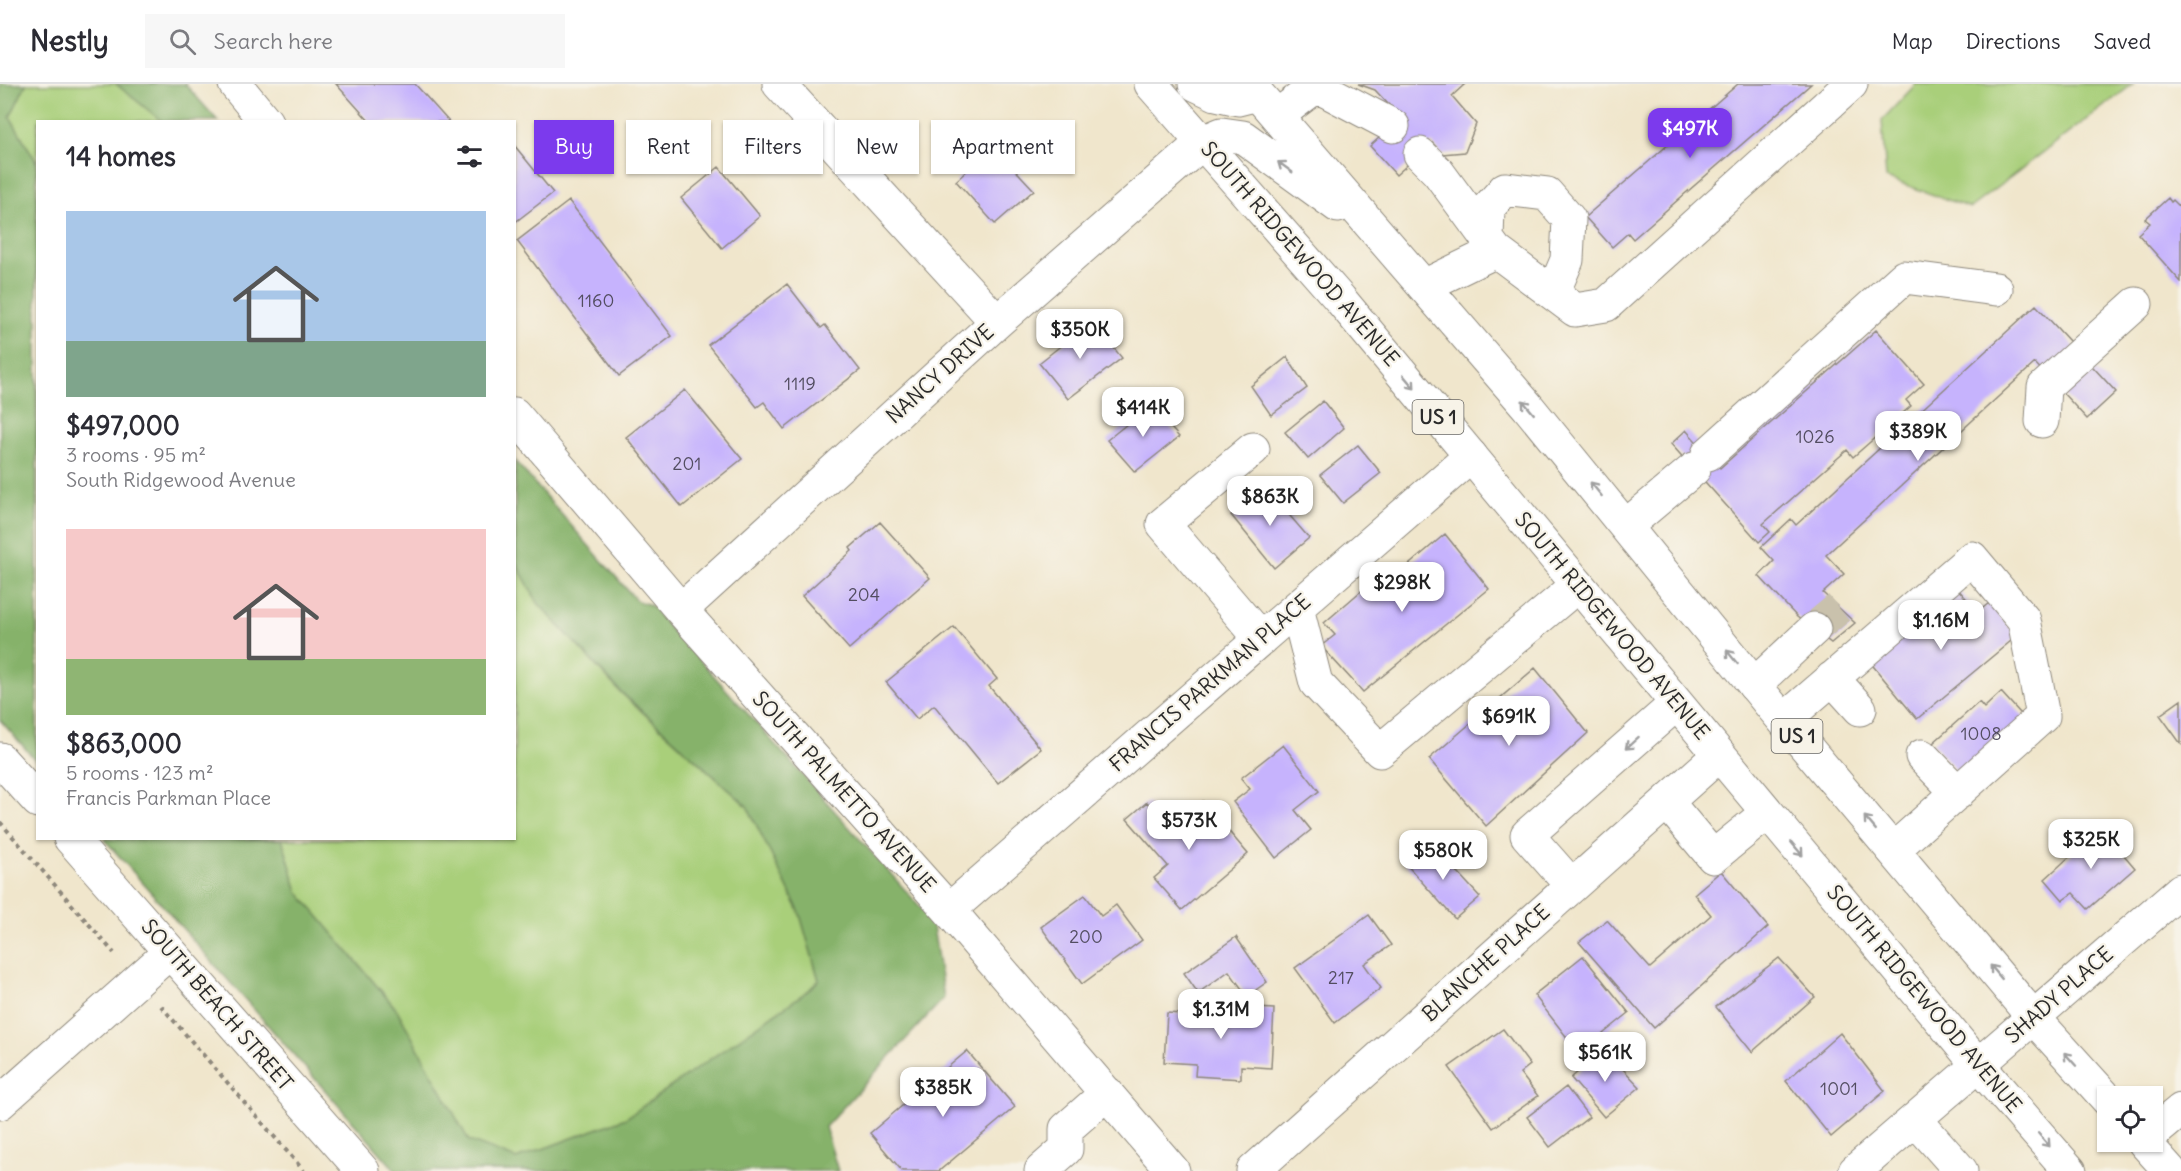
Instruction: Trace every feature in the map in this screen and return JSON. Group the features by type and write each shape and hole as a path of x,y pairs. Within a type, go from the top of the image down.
{"street":[{"path":"234,84 264,120"},
{"path":"778,84 997,322"},
{"name":"SOUTH RIDGEWOOD AVENUE","path":"1151,84 1340,299 1767,813 2070,1171"},
{"path":"1195,84 1216,94 1238,99 1261,98 1317,85 1393,126"},
{"path":"1420,154 1438,172 1492,245 1575,310 1606,305 1851,84"},
{"name":"US 1","path":"1261,98 1528,407 1754,685 2033,1017 2097,1088"},
{"path":"1203,142 1222,134 1243,137 1383,239"},
{"name":"NANCY DRIVE","path":"681,610 997,322 1203,142"},
{"path":"1492,245 1488,207 1505,189 1547,194 1569,219 1567,260 1553,293"},
{"path":"1424,286 1492,245"},
{"path":"1626,526 1905,277 1996,289"},
{"path":"2042,421 2044,387 2136,304"},
{"name":"SOUTH PALMETTO AVENUE","path":"516,416 681,610 949,910 1173,1171"},
{"path":"1253,450 1163,524 1261,639"},
{"name":"FRANCIS PARKMAN PLACE","path":"949,910 1471,456"},
{"path":"1784,720 1972,558 2024,620 2043,716 1893,850"},
{"path":"1297,608 1316,683 1380,751 1578,585"},
{"path":"1754,685 1814,630"},
{"path":"1832,678 1860,709"},
{"path":"1572,886 1527,835 1676,704"},
{"name":"BLANCHE PLACE","path":"1254,1171 1719,755"},
{"path":"1922,756 1958,793"},
{"path":"0,759 36,799"},
{"path":"1668,802 1713,857 1767,813"},
{"name":"SOUTH BEACH STREET","path":"72,840 363,1171"},
{"name":"SHADY PLACE","path":"1855,1171 2181,890"},
{"path":"0,1103 170,952"},
{"path":"1041,1171 1066,1149 1066,1129 1107,1093"},
{"path":"2163,1125 2181,1110"},
{"path":"1915,1119 1961,1171"},
{"path":"2153,1152 2170,1171"}],"green space":[{"path":"0,84 26,84 10,117 36,161 36,761 0,720"},
{"path":"26,84 116,84 161,120 36,120 36,161 10,117"},
{"path":"116,84 185,84 217,120 161,120"},
{"path":"1916,84 2133,84 1970,208 1886,178 1882,120"},
{"path":"516,462 637,601 651,605 679,640 681,639 932,920 944,998 825,1127 838,1171 396,1171 105,840 282,840 298,892 397,1010 469,1141 516,1159 626,1118 809,990 819,980 799,911 747,806 621,692 538,603 516,563"},
{"path":"516,563 538,603 620,692 747,806 799,911 819,980 809,990 626,1118 516,1159 469,1141 397,1010 298,892 282,840 516,840"}],"building":[{"path":"336,84 415,84 447,120 368,120"},
{"path":"1358,84 1465,84 1452,96 1476,124 1465,152 1442,154 1432,143 1396,175 1370,146 1401,118 1375,90"},
{"path":"1738,84 1811,84 1633,239 1628,233 1612,247 1585,217"},
{"path":"516,147 534,170 534,174 538,174 553,193 516,221"},
{"path":"719,167 760,216 722,248 681,198"},
{"path":"963,174 1019,174 1034,190 995,224 956,181"},
{"path":"2168,198 2181,208 2181,282 2138,234 2150,223 2145,219"},
{"path":"569,201 672,336 619,376 517,241"},
{"path":"787,284 821,328 825,325 860,370 784,429 764,402 757,407 708,345"},
{"path":"2036,305 2116,392 2087,419 2035,363 1826,555 1844,574 1823,593 1855,623 1831,643 1797,617 1759,576 1774,561 1761,547 1791,519 1796,525"},
{"path":"1092,321 1122,358 1068,399 1039,363"},
{"path":"1876,330 1924,384 1906,400 1911,406 1853,457 1847,450 1763,524 1770,532 1759,542 1671,444 1686,430 1720,468"},
{"path":"1287,357 1307,388 1271,415 1251,386"},
{"path":"685,390 742,459 682,507 626,437"},
{"path":"1323,401 1344,428 1308,459 1285,432"},
{"path":"1151,405 1179,437 1135,472 1107,440"},
{"path":"1358,445 1381,473 1343,503 1320,475"},
{"path":"1265,487 1309,538 1274,568 1231,515"},
{"path":"880,522 930,578 849,649 802,596"},
{"path":"1445,534 1489,589 1363,692 1321,646 1335,635 1324,623 1369,584 1377,592"},
{"path":"1957,588 1978,612 1989,603 2017,636 1917,719 1869,661"},
{"path":"954,627 997,679 989,686 1041,749 998,783 934,705 917,719 886,682"},
{"path":"1535,668 1588,733 1486,826 1429,759"},
{"path":"2001,692 2030,724 1966,781 1933,743 1979,702 1984,708"},
{"path":"2181,700 2181,744 2160,715"},
{"path":"1283,745 1319,791 1295,810 1311,830 1276,858 1233,802 1250,789 1241,778"},
{"path":"1203,801 1248,854 1182,910 1154,878 1168,866 1127,819 1147,802 1171,829"},
{"path":"2101,828 2135,868 2088,909 2073,893 2063,900 2045,879"},
{"path":"1428,843 1480,897 1455,919 1405,863"},
{"path":"1721,871 1768,927 1654,1028 1579,942 1607,920 1650,968 1711,915 1694,894"},
{"path":"1085,895 1101,916 1116,905 1142,940 1082,984 1041,927"},
{"path":"1369,915 1391,945 1364,964 1381,988 1335,1023 1295,968"},
{"path":"1236,937 1267,982 1247,996 1229,971 1198,993 1184,973"},
{"path":"1583,956 1629,1013 1579,1053 1534,995"},
{"path":"1779,958 1815,997 1752,1052 1716,1007"},
{"path":"1201,1005 1274,1009 1271,1068 1241,1066 1241,1079 1195,1076 1196,1064 1164,1062 1167,1013 1200,1015"},
{"path":"1503,1029 1530,1065 1520,1073 1538,1096 1493,1128 1449,1067"},
{"path":"1840,1033 1885,1091 1831,1137 1786,1081"},
{"path":"1604,1049 1640,1087 1604,1117 1571,1078"},
{"path":"967,1051 1015,1107 939,1171 902,1171 870,1133"},
{"path":"1566,1087 1589,1117 1550,1147 1527,1117"}],"tunnel":[{"path":"1814,629 1839,608"}]}
